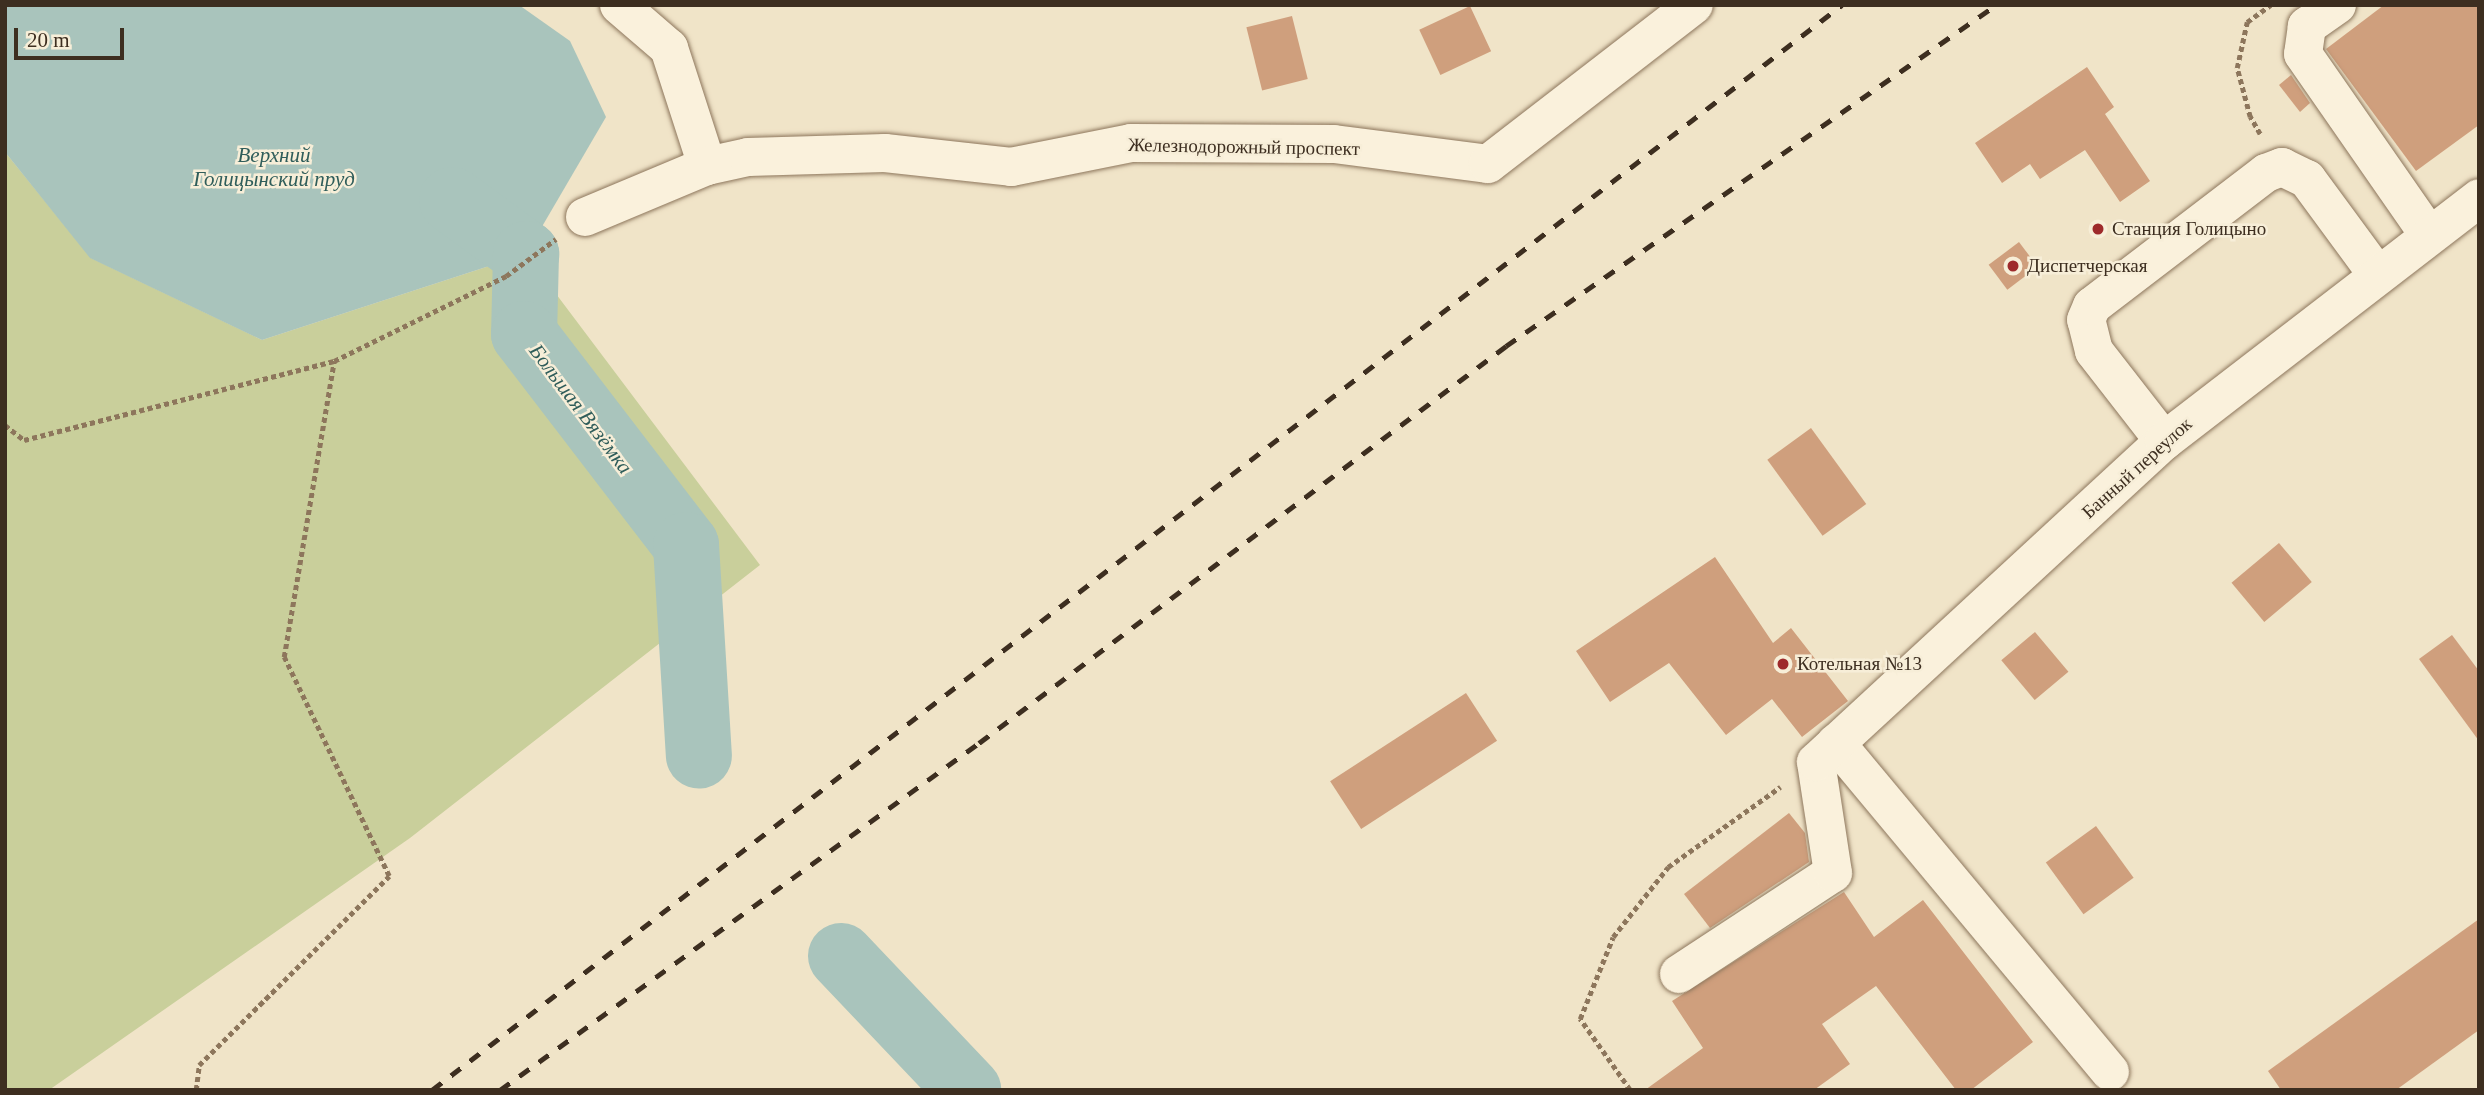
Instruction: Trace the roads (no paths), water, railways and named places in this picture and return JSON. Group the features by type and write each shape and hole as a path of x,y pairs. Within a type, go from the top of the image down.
{"street":[{"path":"619,5 669,48 707,166"},
{"name":"Железнодорожный проспект","path":"585,218 707,166 748,157 885,153 1012,167 1131,143 1334,144 1488,164 1694,5"},
{"path":"2337,5 2307,26 2304,54 2429,235"},
{"path":"2164,441 2094,351 2086,320 2092,306 2266,173 2282,167 2307,178 2376,273"},
{"name":"Банный переулок","path":"1826,752 2164,441 2376,273 2479,198"},
{"path":"1679,974 1833,873 1826,752"},
{"path":"1826,752 2110,1072"}],"water":[{"name":"Верхний Голицынский пруд","path":"5,5 519,5 570,41 606,117 526,254 262,340 90,258 5,152"}],"waterway":[{"name":"Большая Вязёмка","path":"452,200 526,254 524,334 686,545 699,756"},
{"name":"Большая Вязёмка","path":"841,956 968,1090"}],"railway":[{"path":"432,1090 1842,5"},
{"path":"500,1090 979,743 1506,346 1996,5"}],"place":[{"name":"Станция Голицыно","path":"2098,229"},
{"name":"Диспетчерская","path":"2013,266"},
{"name":"Котельная №13","path":"1783,664"}]}
